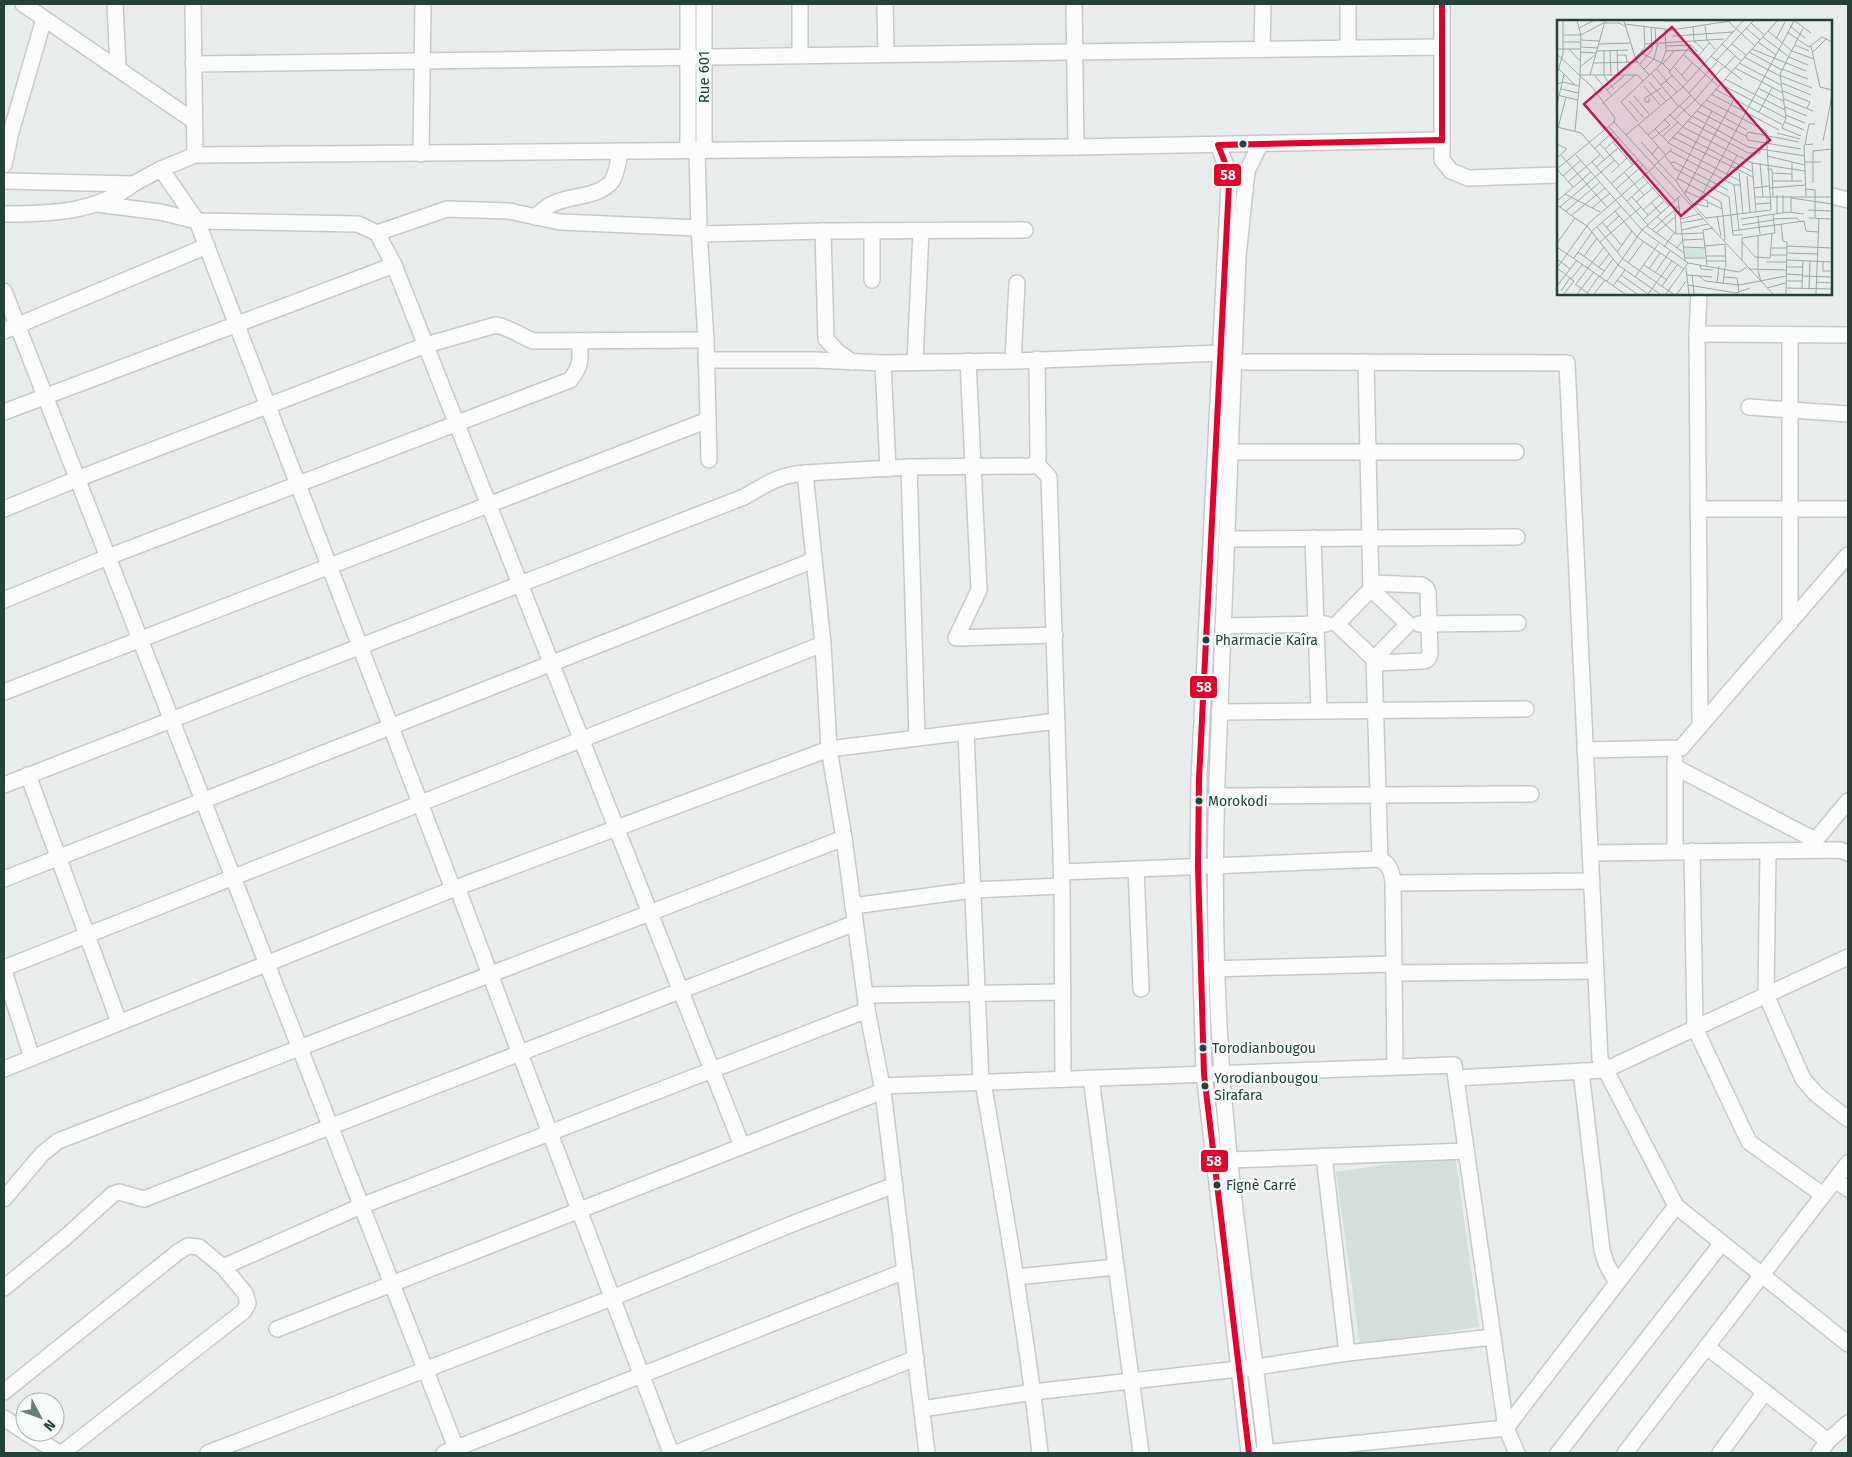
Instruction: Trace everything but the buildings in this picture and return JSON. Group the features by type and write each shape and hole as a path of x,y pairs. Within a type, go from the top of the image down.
{"street":[{"path":"23,4 194,121"},
{"path":"115,4 118,68"},
{"path":"193,4 194,154"},
{"path":"421,154 423,4"},
{"name":"Rue 601","path":"688,4 688,57 696,150"},
{"name":"Rue 601","path":"696,150 704,57 704,4"},
{"path":"800,4 800,55"},
{"path":"885,4 886,54"},
{"path":"1074,4 1076,147"},
{"path":"1262,4 1262,49"},
{"path":"1348,4 1348,48"},
{"path":"1442,4 1442,160 1451,170 1468,178 1557,175"},
{"path":"4,165 11,132 44,19"},
{"path":"193,64 1442,47"},
{"path":"4,214 48,213 97,204 119,195 133,184 194,154 421,154 1076,147 1442,140"},
{"path":"1261,143 1247,171 1238,257 1219,712 1215,866 1222,1073 1230,1160 1266,1453"},
{"path":"1218,145 1226,165 1229,184 1199,779 1200,969 1204,1074 1249,1453"},
{"path":"696,150 706,340 708,460"},
{"path":"535,217 550,204 600,191 612,181 621,151"},
{"path":"161,169 197,221 207,246 390,727 520,1053 671,1453"},
{"path":"4,181 133,184"},
{"path":"1832,196 1848,200"},
{"path":"97,204 160,212 197,221 358,224 377,233 394,264 742,1146"},
{"path":"377,233 447,209 509,211 560,222 699,231 1025,230"},
{"path":"872,231 872,280"},
{"path":"916,362 921,231"},
{"path":"823,232 826,339 839,354 852,362"},
{"path":"10,327 207,246"},
{"path":"4,412 394,264"},
{"path":"1013,361 1017,283"},
{"path":"4,290 10,327 45,396 392,1283 425,1369 453,1452 641,1375 905,1271"},
{"path":"1699,295 1697,334 1700,726"},
{"path":"4,508 77,478 426,345 496,325 501,325 519,336 533,341 706,340"},
{"path":"1697,334 1848,335"},
{"path":"1790,335 1790,623"},
{"path":"4,600 108,557 456,422 570,380 579,369 579,341"},
{"path":"706,360 883,363 1013,361 1220,353"},
{"path":"1036,463 1038,456 1037,359"},
{"path":"968,361 979,590 956,638 1055,635"},
{"path":"1244,362 1567,363 1600,1059 1676,1206 1762,1275 1847,1339"},
{"path":"1337,624 1371,586 1366,362"},
{"path":"883,363 888,468"},
{"path":"1749,407 1848,414"},
{"path":"4,692 708,420"},
{"path":"1230,452 1516,452"},
{"path":"4,785 744,496 788,474 909,467 1029,466 1036,463"},
{"path":"1036,463 1050,477 1062,879 1063,1079"},
{"path":"909,467 918,737"},
{"path":"805,473 823,644 829,748 844,838 866,1010 883,1088 922,1409 923,1452"},
{"path":"1698,509 1848,509"},
{"path":"1226,539 1517,537"},
{"path":"1313,538 1319,711"},
{"path":"1586,750 1681,748 1848,555"},
{"path":"4,879 814,560"},
{"path":"1371,586 1424,586 1428,592 1430,654 1428,659 1424,661 1374,661"},
{"path":"1371,586 1408,624 1518,623"},
{"path":"1223,626 1337,624 1374,661 1380,859"},
{"path":"1374,661 1408,624"},
{"path":"32,1058 4,969 87,934 823,644"},
{"path":"1219,712 1526,709"},
{"path":"4,1069 455,888 829,748 1057,722"},
{"path":"966,732 982,1082 1016,1277 1040,1453"},
{"path":"1675,748 1675,852"},
{"path":"1675,767 1811,845"},
{"path":"28,775 119,1022"},
{"path":"1216,796 1531,794"},
{"path":"1811,845 1848,801"},
{"path":"4,1200 42,1154 58,1141 844,838"},
{"path":"1590,853 1768,850 1811,845 1848,853"},
{"path":"1768,850 1766,995 1803,1079 1817,1095 1848,1119"},
{"path":"1692,851 1695,1028 1749,1142 1823,1195"},
{"path":"853,906 1136,869 1380,859 1389,866 1393,883 1395,1067"},
{"path":"1136,869 1140,989"},
{"path":"1393,883 1592,881"},
{"path":"4,1288 68,1235 113,1194 119,1192 144,1199 855,922"},
{"path":"1456,1078 1605,1070 1848,957"},
{"path":"1200,969 1596,971"},
{"path":"864,995 1063,992"},
{"path":"223,1267 361,1206 866,1010"},
{"path":"277,1328 742,1146 883,1088 982,1082 1454,1065 1506,1428 1517,1453"},
{"path":"1581,1071 1602,1250 1606,1263 1617,1283"},
{"path":"1090,1078 1141,1453"},
{"path":"1230,1160 1466,1152"},
{"path":"1324,1156 1347,1353"},
{"path":"1625,1453 1848,1163"},
{"path":"1835,1180 1848,1189"},
{"path":"208,1453 612,1298 797,1222 894,1185"},
{"path":"1262,1453 1402,1446 1506,1428 1676,1206"},
{"path":"1558,1453 1722,1243"},
{"path":"4,1392 178,1252 188,1246 199,1247 223,1267 245,1293 248,1302 244,1311 60,1453 42,1442"},
{"path":"1016,1277 1116,1267"},
{"path":"922,1409 1033,1392 1256,1367 1347,1353 1493,1337"},
{"path":"1707,1347 1764,1392 1836,1438"},
{"path":"676,1453 916,1358"},
{"path":"1720,1453 1764,1392"},
{"path":"4,1418 15,1425"}],"shaded area":[{"path":"1455,1154 1479,1327 1360,1345 1336,1172"}],"transit line":[{"name":"58","path":"1442,4 1442,140"},
{"name":"58","path":"1249,1453 1204,1074 1198,867 1199,779 1229,184 1226,165 1218,145 1442,140"}],"place":[{"name":"Pharmacie Kaîra","path":"1206,640"},
{"name":"Morokodi","path":"1199,801"},
{"name":"Torodianbougou","path":"1203,1048"},
{"name":"Yorodianbougou Sirafara","path":"1205,1086"},
{"name":"Fignè Carré","path":"1217,1185"}]}
